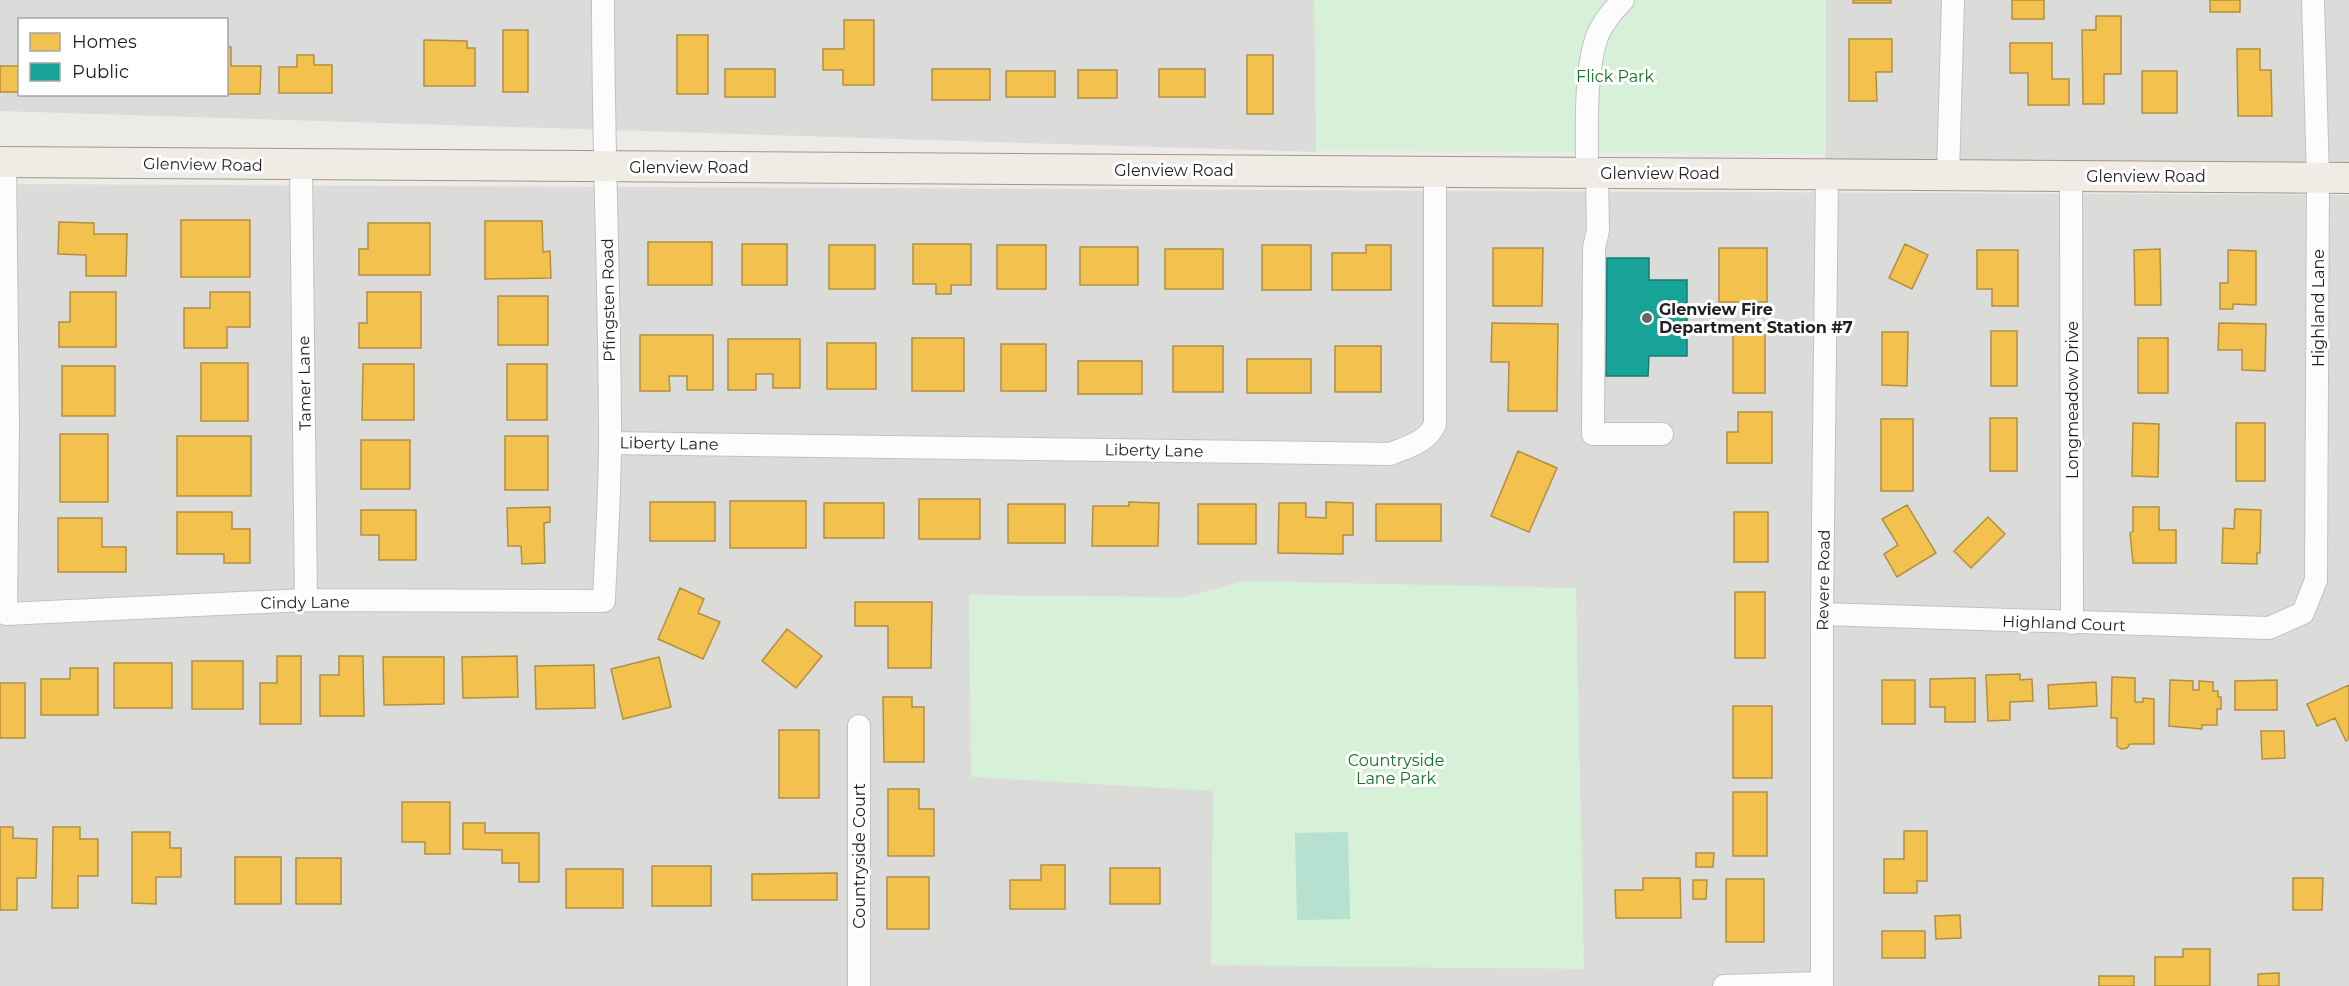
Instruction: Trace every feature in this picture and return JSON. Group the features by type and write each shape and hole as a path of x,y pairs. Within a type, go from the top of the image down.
{"main road":[{"name":"Glenview Road","path":"2,162 2349,178"}],"street":[{"name":"Pfingsten Road","path":"603,0 610,443 604,601"},
{"path":"1947,175 1953,0"},
{"name":"Highland Lane","path":"2303,613 2316,580 2318,178 2313,0"},
{"path":"1616,3 1598,34 1590,85 1592,173 1598,230 1594,248 1593,434 1662,434"},
{"path":"2,162 4,426"},
{"name":"Tamer Lane","path":"301,165 306,600"},
{"name":"Liberty Lane","path":"610,443 1390,454 1415,444 1431,433 1435,424 1435,171"},
{"name":"Revere Road","path":"1822,984 1822,614 1827,175"},
{"name":"Longmeadow Drive","path":"2071,176 2072,623"},
{"name":"Cindy Lane","path":"4,426 6,614 306,600 604,601"},
{"name":"Highland Court","path":"1822,614 2269,628 2303,613"},
{"name":"Countryside Court","path":"860,726 860,986"},
{"path":"1724,986 1822,984"}],"shaded area":[{"path":"0,0 1315,0 1317,152 0,111"},
{"path":"1826,0 2349,0 2349,163 1825,162"},
{"path":"0,184 2349,195 2349,986 0,986"}],"green space":[{"name":"Flick Park","path":"1314,0 1826,0 1826,154 1316,150"},
{"name":"Countryside Lane Park","path":"1244,581 1576,588 1584,969 1211,965 1213,791 971,777 969,595 1185,597"},
{"path":"1348,832 1350,919 1297,920 1295,833"}],"building: Homes":[{"path":"1853,0 1891,0 1891,3 1853,3"},
{"path":"2012,0 2044,0 2044,19 2012,19"},
{"path":"2210,0 2240,0 2240,12 2210,12"},
{"path":"2096,16 2121,16 2121,74 2104,74 2104,104 2083,104 2082,30 2096,30"},
{"path":"844,20 874,20 874,85 843,85 843,70 823,70 823,49 844,49"},
{"path":"503,30 528,30 528,92 503,92"},
{"path":"677,35 708,35 708,94 677,94"},
{"path":"1849,39 1892,39 1892,72 1876,72 1877,101 1849,101"},
{"path":"424,40 467,41 467,48 475,48 475,86 424,86"},
{"path":"2010,43 2052,43 2052,79 2069,79 2069,105 2028,105 2028,73 2010,73"},
{"path":"228,47 231,47 231,66 261,66 260,94 228,94"},
{"path":"2237,49 2260,49 2260,70 2271,70 2272,116 2238,116"},
{"path":"297,55 314,55 314,65 332,65 332,93 279,93 279,67 297,67"},
{"path":"1247,55 1273,55 1273,114 1247,114"},
{"path":"0,66 18,66 18,92 0,92"},
{"path":"725,69 775,69 775,97 725,97"},
{"path":"932,69 990,69 990,100 932,100"},
{"path":"1159,69 1205,69 1205,97 1159,97"},
{"path":"1078,70 1117,70 1117,98 1078,98"},
{"path":"1006,71 1055,71 1055,97 1006,97"},
{"path":"2142,71 2177,71 2177,113 2142,113"},
{"path":"181,220 250,220 250,277 181,277"},
{"path":"485,221 542,221 543,252 550,251 551,278 485,279"},
{"path":"59,222 94,223 94,234 127,234 126,276 86,276 86,255 58,254"},
{"path":"368,223 430,223 430,275 359,275 359,249 368,249"},
{"path":"648,242 712,242 712,285 648,285"},
{"path":"742,244 787,244 787,285 742,285"},
{"path":"913,244 971,244 971,285 951,285 951,294 936,294 936,284 913,284"},
{"path":"1905,244 1928,255 1912,289 1889,278"},
{"path":"829,245 875,245 875,289 829,289"},
{"path":"997,245 1046,245 1046,289 997,289"},
{"path":"1262,245 1311,245 1311,290 1262,290"},
{"path":"1366,245 1391,245 1391,290 1332,290 1332,253 1366,253"},
{"path":"1080,247 1138,247 1138,285 1080,285"},
{"path":"1493,248 1543,248 1542,306 1493,306"},
{"path":"1719,248 1767,248 1767,302 1719,302"},
{"path":"1165,249 1223,249 1223,289 1165,289"},
{"path":"2160,249 2161,305 2135,305 2134,250"},
{"path":"1977,250 2018,250 2018,306 1992,306 1992,289 1977,289"},
{"path":"2228,250 2256,251 2256,305 2233,304 2233,309 2220,309 2220,283 2228,283"},
{"path":"70,292 116,292 116,347 59,347 59,322 70,322"},
{"path":"210,292 250,292 250,327 227,327 227,348 184,348 184,308 210,308"},
{"path":"367,292 421,292 421,348 359,348 359,323 367,323"},
{"path":"498,296 548,296 548,345 498,345"},
{"path":"1492,323 1558,324 1557,411 1508,411 1509,362 1491,362"},
{"path":"2219,323 2266,324 2265,371 2242,370 2242,350 2218,350"},
{"path":"1733,331 1765,331 1765,393 1733,393"},
{"path":"1991,331 2017,331 2017,386 1991,386"},
{"path":"1882,332 1908,332 1907,386 1882,385"},
{"path":"640,335 713,335 713,390 687,390 687,376 669,376 670,391 640,391"},
{"path":"912,338 964,338 964,391 912,391"},
{"path":"2138,338 2168,338 2168,393 2138,393"},
{"path":"728,339 800,339 800,388 773,388 773,374 756,374 756,390 728,390"},
{"path":"827,343 876,343 876,389 827,389"},
{"path":"1001,344 1046,344 1046,391 1001,391"},
{"path":"1173,346 1223,346 1223,392 1173,392"},
{"path":"1335,346 1381,346 1381,392 1335,392"},
{"path":"1247,359 1311,359 1311,393 1247,393"},
{"path":"1078,361 1142,361 1142,394 1078,394"},
{"path":"201,363 248,363 248,421 201,421"},
{"path":"363,364 414,364 414,420 362,420"},
{"path":"507,364 547,364 547,420 507,420"},
{"path":"62,366 115,366 115,416 62,416"},
{"path":"1738,412 1772,412 1772,463 1727,463 1727,432 1738,432"},
{"path":"1990,418 2017,418 2017,471 1990,471"},
{"path":"1881,419 1913,419 1913,491 1881,491"},
{"path":"2133,423 2159,424 2158,477 2132,476"},
{"path":"2236,423 2265,423 2265,481 2236,481"},
{"path":"60,434 108,434 108,502 60,502"},
{"path":"177,436 251,436 251,496 177,496"},
{"path":"505,436 548,436 548,490 505,490"},
{"path":"361,440 410,440 410,489 361,489"},
{"path":"1518,451 1557,468 1529,532 1491,516"},
{"path":"919,499 980,499 980,539 919,539"},
{"path":"730,501 806,501 806,548 730,548"},
{"path":"650,502 715,502 715,541 650,541"},
{"path":"1129,502 1159,503 1158,546 1092,546 1093,506 1129,506"},
{"path":"1326,502 1353,503 1353,535 1343,535 1343,554 1278,553 1279,503 1306,503 1306,517 1326,518"},
{"path":"824,503 884,503 884,538 824,538"},
{"path":"1008,504 1065,504 1065,543 1008,543"},
{"path":"1198,504 1256,504 1256,544 1198,544"},
{"path":"1376,504 1441,504 1441,541 1376,541"},
{"path":"1907,505 1936,553 1897,577 1884,554 1898,545 1882,519"},
{"path":"550,507 550,522 544,523 545,563 522,564 521,546 508,546 507,508"},
{"path":"2133,507 2159,507 2159,530 2176,530 2176,563 2133,563 2130,533 2133,531"},
{"path":"2235,509 2261,510 2260,553 2257,553 2257,564 2222,563 2223,528 2234,529"},
{"path":"361,510 416,510 416,560 379,560 379,535 361,535"},
{"path":"177,512 232,512 232,529 250,529 250,563 224,563 224,554 177,554"},
{"path":"1734,512 1768,512 1768,562 1734,562"},
{"path":"1988,517 2005,534 1971,568 1954,551"},
{"path":"58,518 102,518 102,547 126,547 126,572 58,572"},
{"path":"680,588 704,599 698,613 720,622 703,659 658,639"},
{"path":"1735,592 1765,592 1765,658 1735,658"},
{"path":"855,602 932,602 931,668 888,668 888,626 855,626"},
{"path":"787,629 822,656 796,688 762,661"},
{"path":"277,656 301,656 301,724 260,724 260,683 277,683"},
{"path":"339,656 363,656 364,716 320,716 320,675 339,675"},
{"path":"517,656 518,697 463,698 462,657"},
{"path":"383,657 444,657 444,704 384,705"},
{"path":"659,657 671,707 623,719 611,669"},
{"path":"192,661 243,661 243,709 192,709"},
{"path":"114,663 172,663 172,708 114,708"},
{"path":"594,665 595,708 536,709 535,666"},
{"path":"70,668 98,668 98,715 41,715 41,679 70,679"},
{"path":"2020,674 2020,680 2032,679 2033,701 2010,702 2010,720 1988,721 1986,675"},
{"path":"2112,677 2135,678 2135,702 2143,702 2143,698 2154,699 2154,744 2130,744 2127,748 2121,749 2117,746 2117,718 2111,718"},
{"path":"1975,678 1975,722 1945,722 1945,707 1930,707 1930,679"},
{"path":"1882,680 1915,680 1915,724 1882,724"},
{"path":"2170,680 2193,681 2193,690 2199,690 2199,681 2213,682 2213,691 2218,691 2218,697 2221,697 2221,709 2217,709 2217,725 2202,725 2202,729 2169,726"},
{"path":"2277,680 2277,710 2235,710 2235,681"},
{"path":"2096,682 2097,706 2049,709 2048,685"},
{"path":"0,683 25,683 25,738 0,738"},
{"path":"2349,685 2349,739 2346,741 2335,718 2317,726 2307,704"},
{"path":"883,697 912,697 912,707 924,707 924,762 884,762"},
{"path":"1733,706 1772,706 1772,778 1733,778"},
{"path":"779,730 819,730 819,798 779,798"},
{"path":"2261,731 2284,731 2285,758 2262,759"},
{"path":"888,789 919,789 919,809 934,809 934,856 888,856"},
{"path":"1733,792 1767,792 1767,856 1733,856"},
{"path":"402,802 450,802 450,854 425,854 425,842 402,842"},
{"path":"463,823 485,823 485,833 539,833 539,882 519,882 519,863 502,863 502,850 463,849"},
{"path":"0,827 13,827 13,838 37,839 36,878 17,878 17,910 0,910"},
{"path":"53,827 80,827 80,839 98,839 98,876 78,876 78,908 52,908"},
{"path":"1904,831 1927,831 1927,881 1917,881 1917,893 1884,893 1884,859 1904,859"},
{"path":"132,832 170,832 170,848 181,848 181,877 156,877 156,904 132,903"},
{"path":"1696,853 1714,853 1713,867 1696,867"},
{"path":"235,857 281,857 281,904 235,904"},
{"path":"296,858 341,858 341,904 296,904"},
{"path":"1041,865 1065,865 1065,909 1010,909 1010,880 1041,880"},
{"path":"652,866 711,866 711,906 652,906"},
{"path":"1110,868 1160,868 1160,904 1110,904"},
{"path":"566,869 623,869 623,908 566,908"},
{"path":"837,873 837,900 752,900 752,874"},
{"path":"887,877 929,877 929,929 887,929"},
{"path":"1643,878 1680,878 1681,918 1616,918 1615,890 1643,890"},
{"path":"2293,878 2323,878 2322,910 2293,910"},
{"path":"1726,879 1764,879 1764,942 1726,942"},
{"path":"1693,880 1707,880 1706,899 1693,899"},
{"path":"1960,915 1961,938 1936,939 1935,916"},
{"path":"1882,931 1925,931 1925,958 1882,958"},
{"path":"2183,949 2210,949 2210,986 2155,986 2155,957 2183,957"},
{"path":"2279,973 2279,986 2258,986 2258,974"},
{"path":"2099,976 2134,976 2134,986 2099,986"}],"building: Public":[{"name":"Glenview Fire Department Station #7","path":"1607,258 1649,258 1649,280 1687,280 1687,356 1649,356 1648,376 1606,376"}],"place":[{"name":"Glenview Fire Department Station #7","path":"1647,318"}]}
